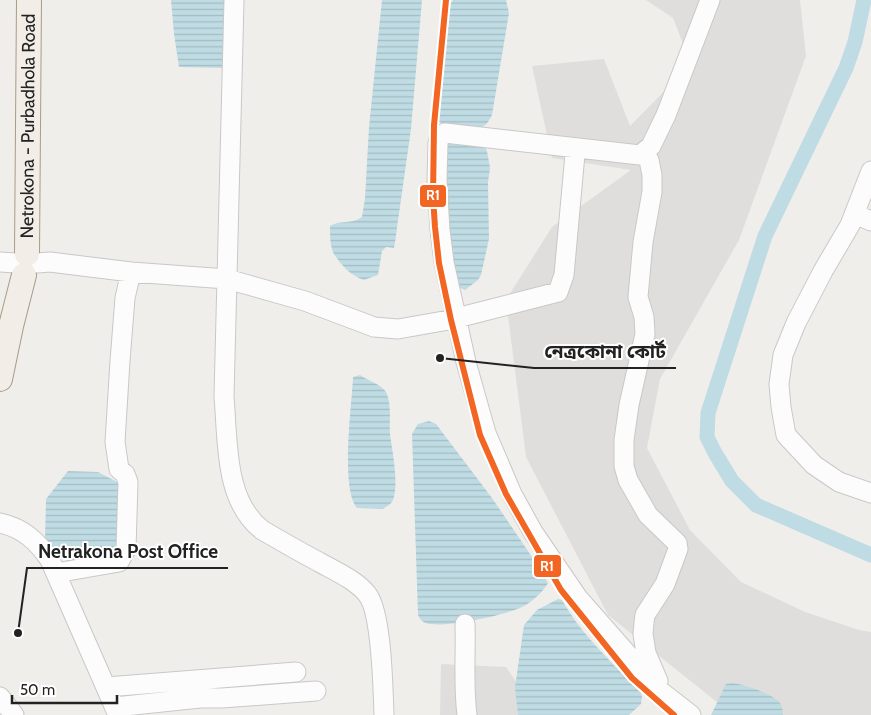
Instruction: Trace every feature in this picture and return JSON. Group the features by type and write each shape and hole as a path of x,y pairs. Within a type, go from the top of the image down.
{"main road":[{"name":"Netrokona - Purbadhola Road","path":"0,379 11,326 18,263 29,0"}],"street":[{"path":"234,0 224,397 229,452 235,488 248,516 262,530 339,573 368,594 376,618 384,715"},
{"path":"691,715 659,690 578,598 533,532 512,494 486,433 456,318 444,262 437,180 438,143 440,136 445,133 643,154 651,146 666,115 710,0"},
{"path":"18,263 50,262 131,272 227,279 305,301 374,326 398,329 456,318 558,292 564,275 575,154"},
{"path":"643,154 649,160 652,175 652,192 643,242 638,297 644,317 646,334 629,405 624,440 624,466 628,480 648,515 677,543 678,549 665,584 645,615 643,634 646,652 658,680 659,690"},
{"path":"871,171 863,218 850,225 818,280 783,355 779,384 786,435 814,464 840,482 871,493"},
{"path":"56,573 119,562 126,549 128,482 125,474 119,469 115,442 123,316 131,272"},
{"path":"0,523 21,531 35,541 50,560 117,711 200,698 316,691"},
{"path":"465,624 466,651 464,672 467,715"},
{"path":"106,687 296,672"},
{"path":"0,697 14,715"}],"shaded area":[{"path":"646,0 800,0 806,56 739,240 660,379 647,448 690,530 741,582 805,612 859,630 871,632 871,715 733,715 608,615 526,457 506,300 552,227 631,170 552,158 532,66 604,59 630,126 691,64 673,18"},
{"path":"441,664 506,667 539,715 440,715"}],"water":[{"path":"171,0 225,0 224,68 179,67"},
{"path":"382,0 422,0 411,129 394,248 386,247 382,251 378,275 364,280 347,270 334,254 331,244 330,226 354,221 362,217"},
{"path":"453,0 506,0 509,13 492,115 485,125 478,128 452,126 438,121 437,110 451,3"},
{"path":"450,142 484,145 490,168 488,182 489,239 481,275 478,280 465,290 458,287 446,262 443,144"},
{"path":"360,375 384,389 389,402 395,487 392,502 383,509 357,508 352,498 349,483 348,445 353,377"},
{"path":"429,421 436,424 492,498 548,583 537,596 522,607 489,617 446,624 426,623 418,615 412,434 418,424"},
{"path":"68,471 98,472 121,484 126,517 111,558 73,566 45,542 46,499"},
{"path":"558,599 562,600 588,637 641,693 641,704 629,715 518,715 515,687 524,625 537,610"},
{"path":"732,683 750,687 771,696 780,703 783,715 711,715 726,684"}],"waterway":[{"path":"864,0 855,42 846,68 765,236 708,413 707,437 732,481 756,505 871,555"}],"transit line":[{"name":"R1","path":"446,0 434,125 433,197 435,227 439,263 451,320 480,435 506,494 561,590 632,678 674,715"}],"place":[{"name":"নেত্রকোনা কোর্ট","path":"440,358"},
{"name":"Netrakona Post Office","path":"18,633"}]}
